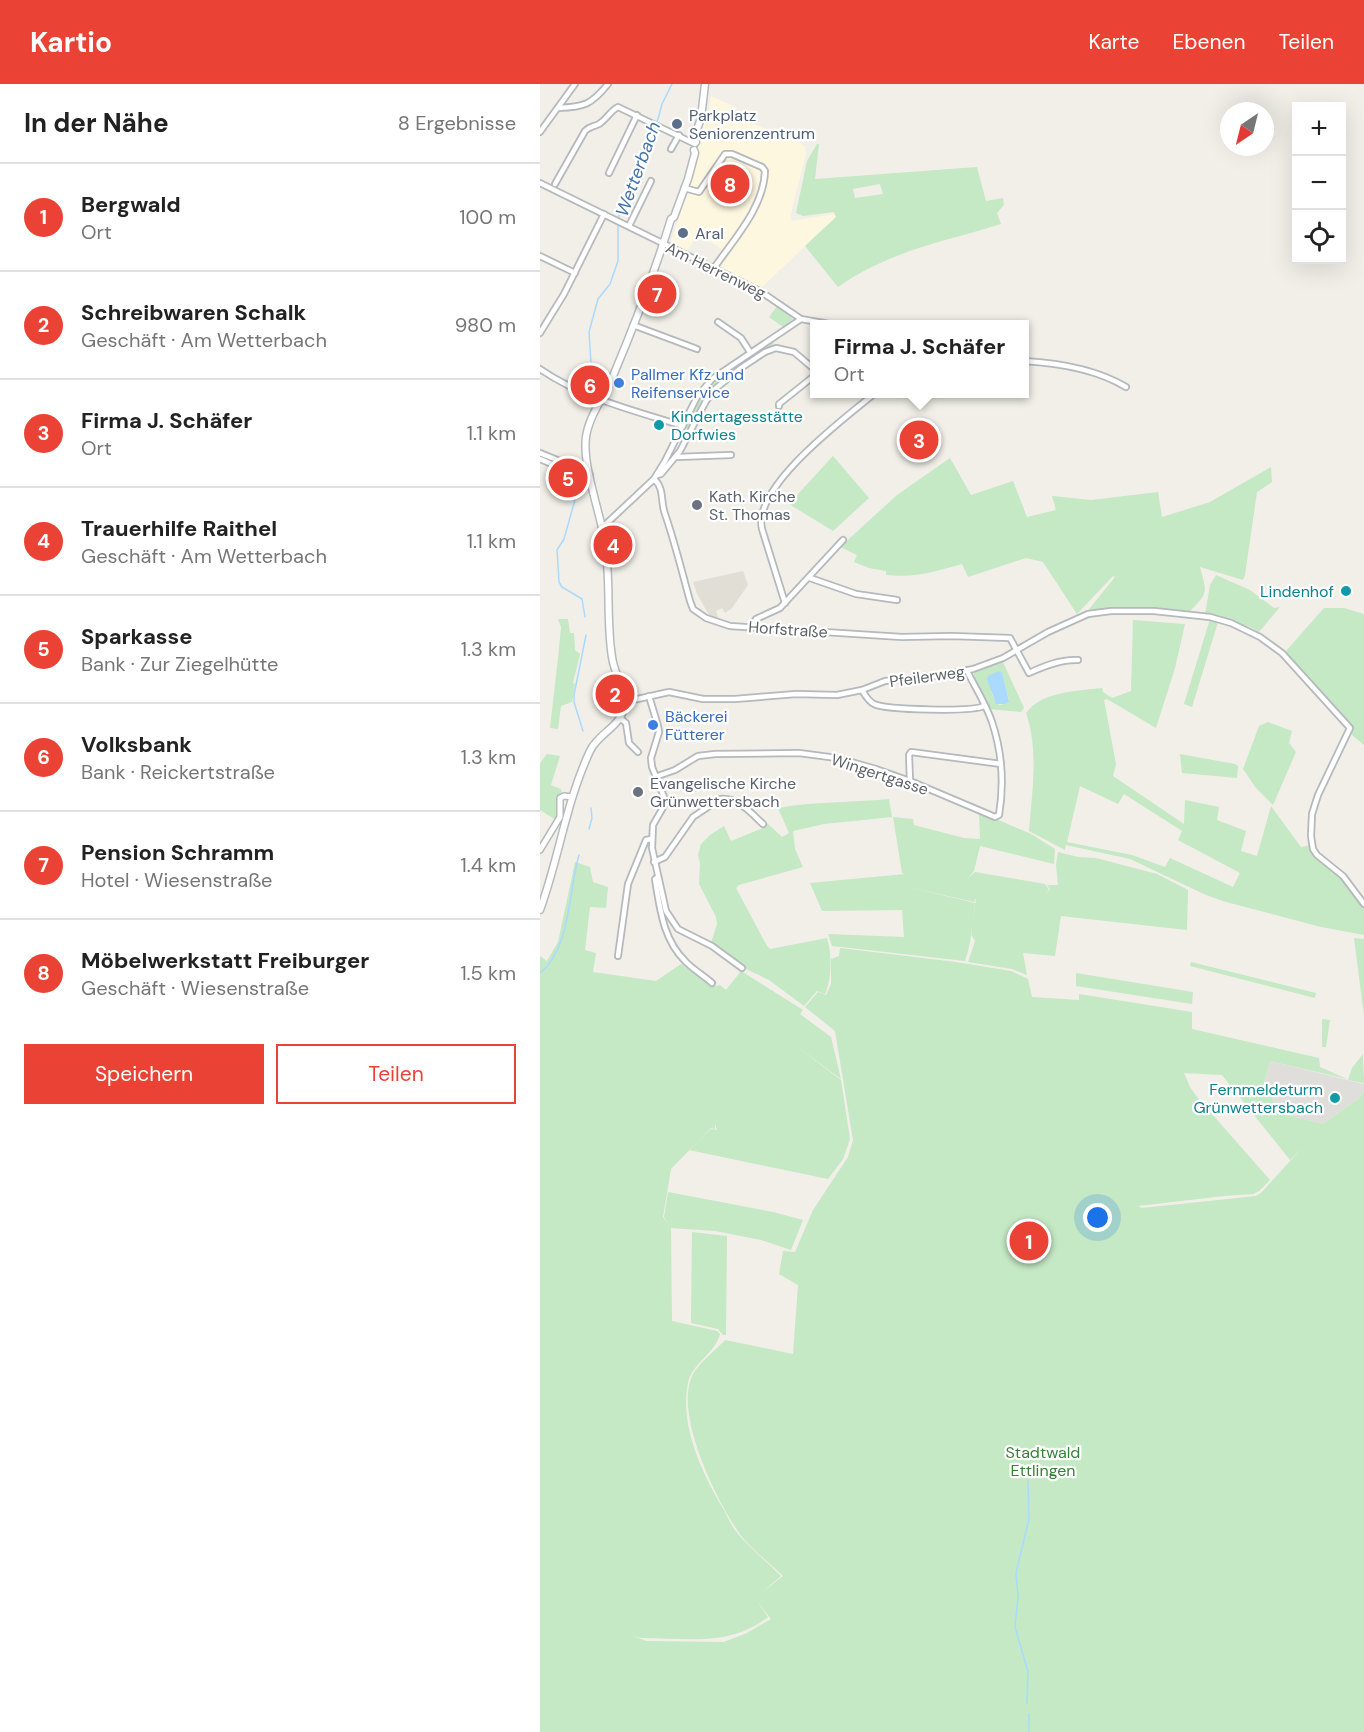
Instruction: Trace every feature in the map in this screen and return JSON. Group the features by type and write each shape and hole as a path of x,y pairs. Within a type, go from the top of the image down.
{"main road":[{"path":"540,910 572,797 595,742 620,718 624,702 611,652 608,571 585,449 586,439 590,421 611,381 670,226 673,224 692,152 699,135 705,84"}],"street":[{"path":"540,132 576,84"},
{"path":"558,108 590,103 608,84"},
{"path":"555,184 589,127 601,123 613,109 618,107 653,122 695,145"},
{"path":"609,173 638,115"},
{"path":"671,149 679,135"},
{"path":"685,185 699,192 725,154 732,154 762,167 765,171 765,178 753,210 714,268"},
{"path":"629,226 651,181"},
{"name":"Am Herrenweg","path":"540,183 774,299 801,319"},
{"path":"540,333 575,273 604,214"},
{"path":"540,256 575,273"},
{"path":"601,525 606,524 655,477 697,397 712,379 801,319 810,321"},
{"path":"718,322 741,338 750,352"},
{"path":"633,325 697,349"},
{"path":"655,477 659,476 676,457 711,394 724,381 757,357 772,349 787,350 794,352 810,366"},
{"path":"1029,361 1081,369 1117,381 1126,387"},
{"path":"540,369 602,399 683,426"},
{"path":"779,406 810,379"},
{"path":"785,603 762,530 761,514 782,478 794,465 810,448 868,398"},
{"path":"540,453 572,466 573,473"},
{"path":"676,457 731,455"},
{"path":"540,459 582,476 590,475"},
{"name":"Horfstraße","path":"655,477 662,490 663,508 693,609 706,618 723,624 902,637 1006,638 1012,640 1018,650"},
{"path":"752,626 756,619 775,612 785,603 843,540"},
{"path":"810,578 855,594 897,600"},
{"name":"Pfeilerweg","path":"624,702 669,692 703,699 796,694 837,695 862,690 885,681 967,671 1018,650 1040,636 1088,614 1134,611 1184,614 1221,620 1260,637 1282,653 1350,728 1318,795 1312,814 1311,836 1317,855 1343,876 1364,904"},
{"path":"1018,650 1029,673 1056,662 1078,660"},
{"path":"910,782 909,755 911,752 1000,765 992,721 967,671"},
{"path":"862,690 867,698 880,706 951,710 979,709 984,706"},
{"path":"649,696 658,726 651,758 665,804 653,825 651,839 666,911 678,929 712,946 742,968"},
{"path":"620,718 626,723 629,743 638,752"},
{"name":"Wingertgasse","path":"655,777 675,770 698,756 786,752 837,758 910,782 991,816 997,816 1002,796 1000,765"},
{"path":"540,850 560,817 558,801 564,796 572,797"},
{"path":"654,862 665,857 693,817 720,799 725,798 737,802 763,824"},
{"path":"618,956 628,884 646,840 651,839"},
{"path":"658,877 655,879 666,933 685,961 712,983"}],"shaded area":[{"path":"711,96 737,108 733,116 799,142 805,147 806,154 790,217 792,221 834,214 836,217 761,288 722,268 721,265 729,255 703,236 700,240 696,237 687,251 670,244 690,185"},
{"path":"743,571 748,585 732,608 725,613 722,608 716,611 718,617 710,617 693,582"},
{"path":"1270,1061 1364,1084 1364,1092 1358,1099 1323,1124 1284,1114 1263,1087"}],"green space":[{"path":"819,144 815,179 977,167 986,201 1003,198 1004,205 997,213 1001,224 897,256 877,264 838,287 805,246 836,217 834,212 803,216 796,213 807,161","holes":["880,184 883,194 855,198 853,189"]},
{"path":"778,305 793,319 783,327 769,317"},
{"path":"773,340 771,348 722,380 690,429 685,427 701,397 716,380 734,365"},
{"path":"833,456 869,498 833,531 789,504"},
{"path":"950,458 971,495 1013,481 1027,517 1056,510 1052,496 1091,500 1158,492 1162,517 1210,502 1271,467 1272,482 1257,492 1243,580 1200,567 1205,588 1203,596 1188,613 1137,609 1086,613 1115,577 1113,576 1077,614 1043,562 1026,558 968,577 962,564 933,572 897,576 886,575 886,571 854,562 857,555 840,547 897,495"},
{"path":"1216,575 1250,590 1274,608 1280,607 1259,632 1250,627 1205,614 1210,585"},
{"path":"1324,608 1344,608 1364,614 1364,745 1352,735 1351,724 1286,656 1286,651"},
{"path":"558,619 568,619 570,633 574,633 575,650 580,654 573,683 575,684 572,702 561,706 558,729 550,728 561,627"},
{"path":"1210,619 1218,622 1192,707 1184,704"},
{"path":"1133,620 1185,624 1175,668 1156,728 1107,699 1104,700 1116,764 1113,776 1184,824 1185,800 1219,807 1217,820 1246,831 1241,851 1257,856 1271,806 1301,847 1311,845 1313,851 1341,877 1364,908 1364,935 1321,927 1226,902 1130,859 1066,845 1065,850 1029,831 1033,756 1026,713 1041,700 1061,693 1102,688 1103,692 1112,698 1131,691","holes":["1080,786 1118,804 1124,794 1182,831 1178,840 1240,873 1233,887 1170,858 1165,867 1132,855 1067,842"]},
{"path":"1002,660 1024,708 1021,712 989,709 974,677 974,672","holes":["999,671 1002,674 1009,700 999,705 993,697 992,689"]},
{"path":"1268,722 1292,731 1289,743 1296,752 1273,805 1256,788 1243,769 1259,726"},
{"path":"547,754 560,756 551,785 561,789 562,793 556,797 556,820 540,810 540,763"},
{"path":"1180,754 1235,764 1238,766 1237,778 1182,773"},
{"path":"889,799 892,817 824,824 793,831 795,849 803,867 739,885 736,888 770,949 827,938 830,966 825,994 817,991 804,1006 769,980 748,970 711,943 717,924 716,917 699,884 698,855 701,844 710,835 724,826 731,841 763,828 767,823 782,837 789,833 778,808 805,804"},
{"path":"979,814 1031,834 1055,849 1054,864 980,846 974,871 968,878 975,872 1045,884 1049,890 1044,895 1050,890 1047,885 1058,885 1056,865 1058,852 1078,857 1096,858 1157,874 1188,890 1187,930 1061,916 1055,956 1023,953 1027,975 1012,969 968,962 975,941 971,934 965,961 832,946 828,934 904,937 902,910 822,911 810,883 905,874 902,873 893,817 913,819 914,825 964,838 980,839","holes":["904,886 974,902 976,898 973,920 975,903"]},
{"name":"Stadtwald Ettlingen","path":"575,862 590,867 593,882 608,887 606,908 590,907 585,950 596,953 593,972 656,981 681,964 711,987 720,985 726,990 741,971 803,1010 800,1014 831,1037 841,1079 792,1043 841,1080 850,1139 843,1159 828,1179 689,1150 671,1169 663,1217 669,1225 664,1217 668,1192 803,1220 791,1250 761,1240 715,1231 671,1228 672,1321 717,1331 720,1334 713,1347 690,1376 686,1399 690,1433 701,1466 734,1528 748,1545 781,1576 761,1593 783,1576 742,1536 718,1497 699,1454 692,1431 688,1410 688,1390 693,1374 725,1340 793,1354 798,1285 779,1274 783,1251 795,1252 813,1210 848,1157 853,1140 835,1031 805,1007 818,992 826,995 831,984 831,959 839,956 840,948 1011,971 1028,979 1032,997 1079,1000 1079,994 1192,1012 1192,1029 1319,1058 1320,1067 1347,1079 1270,1061 1263,1087 1284,1114 1323,1124 1358,1099 1364,1092 1364,1732 540,1732 540,956 547,961 558,942","holes":["1184,1073 1222,1075 1290,1160 1302,1148 1261,1193 1256,1196 1142,1208 1138,1206 1253,1194 1270,1180 1197,1097","757,1601 771,1619 747,1633 724,1642 646,1641 633,1636 707,1639 738,1633 768,1617"]},
{"path":"1354,938 1364,939 1364,1016"},
{"path":"1191,962 1316,993 1315,998 1190,966"},
{"path":"1076,973 1193,992 1192,1004 1076,986"},
{"path":"1322,1019 1330,1020 1326,1047 1322,1047"},
{"path":"1363,1054 1364,1083 1348,1080 1352,1068"},
{"path":"692,1232 727,1236 726,1335 718,1329 691,1323"}],"water":[{"path":"999,671 1002,673 1009,701 1005,704 996,704 987,679 988,676"}],"waterway":[{"name":"Wetterbach","path":"618,219 641,151 658,119 662,104 672,84"},
{"name":"Wetterbach","path":"597,393 599,382 591,363 589,332 598,299 610,284 618,261 618,223"},
{"name":"Wetterbach","path":"580,482 564,539 557,550 559,582 562,587 582,599 585,617"},
{"name":"Wetterbach","path":"583,731 574,695 586,635"},
{"name":"Wetterbach","path":"589,829 592,818 591,808"},
{"name":"Wetterbach","path":"540,973 558,949 563,934 579,855"},
{"path":"1027,1703 1028,1672 1015,1627 1018,1597 1016,1573 1029,1519 1028,1481"},
{"path":"1029,1714 1029,1732"}],"place":[{"name":"Parkplatz Seniorenzentrum","path":"677,124"},
{"name":"Möbelwerkstatt Freiburger","path":"730,184"},
{"name":"Aral","path":"683,233"},
{"name":"Pension Schramm","path":"657,294"},
{"name":"Pallmer Kfz und Reifenservice","path":"619,383"},
{"name":"Volksbank","path":"590,385"},
{"name":"Kindertagesstätte Dorfwies","path":"659,425"},
{"name":"Firma J. Schäfer","path":"919,440"},
{"name":"Sparkasse","path":"568,478"},
{"name":"Kath. Kirche St. Thomas","path":"697,505"},
{"name":"Trauerhilfe Raithel","path":"613,545"},
{"name":"Lindenhof","path":"1346,591"},
{"name":"Schreibwaren Schalk","path":"615,694"},
{"name":"Bäckerei Fütterer","path":"653,725"},
{"name":"Evangelische Kirche Grünwettersbach","path":"638,792"},
{"name":"Fernmeldeturm Grünwettersbach","path":"1335,1098"},
{"name":"Bergwald","path":"1029,1241"}]}
